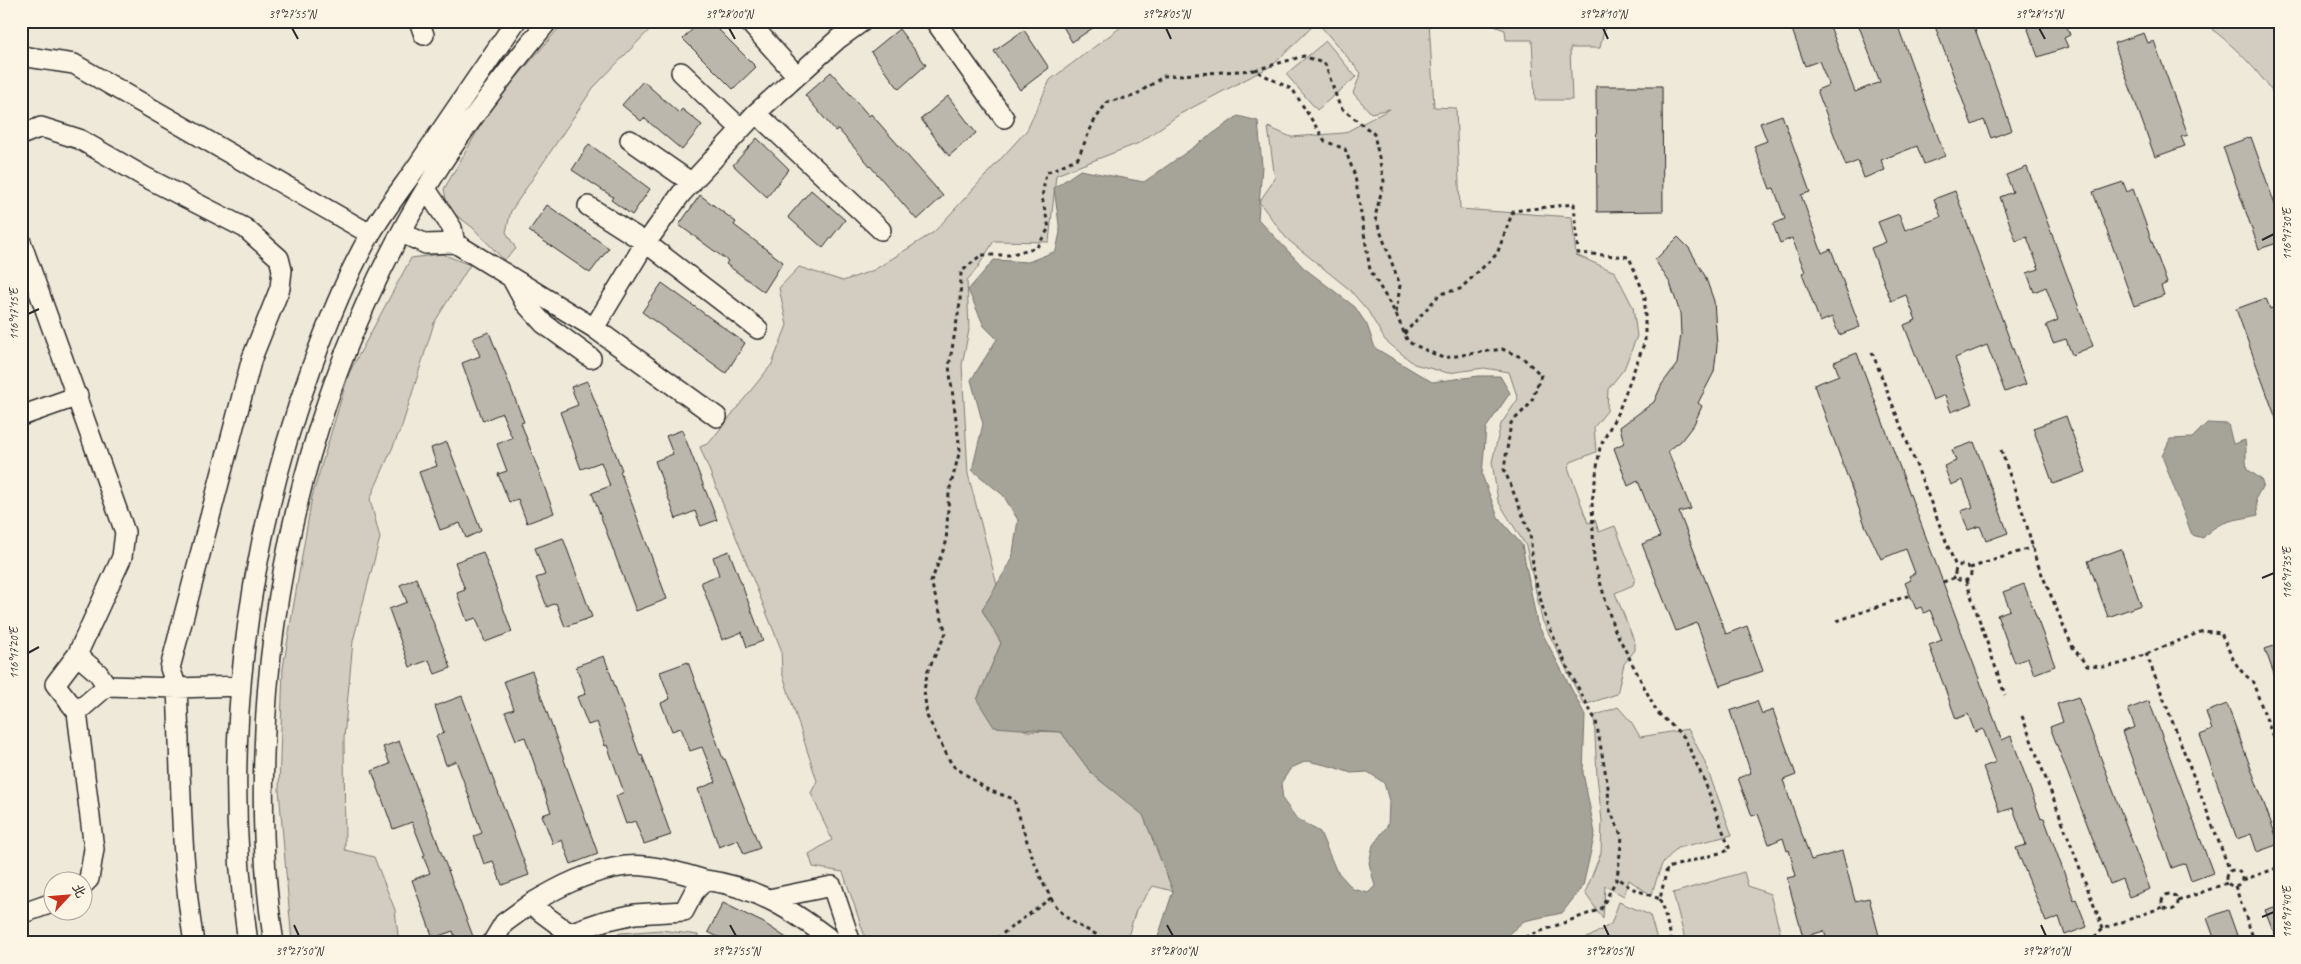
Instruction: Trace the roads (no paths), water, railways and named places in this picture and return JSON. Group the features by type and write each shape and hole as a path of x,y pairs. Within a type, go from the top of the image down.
{"street":[{"path":"248,943 240,863 237,804 241,686 247,627 256,569 283,454 321,342 370,234 516,21"},
{"path":"274,943 269,914 262,804 266,694 279,586 303,479 336,374 380,274 426,189 494,87 548,21"},
{"path":"748,21 797,76"},
{"path":"935,21 1004,118"},
{"path":"594,328 646,243 681,194 756,113 857,23"},
{"path":"21,56 74,64 370,234"},
{"path":"681,72 742,129"},
{"path":"756,113 881,230"},
{"path":"21,135 41,127 79,139 144,177 245,228 279,258 282,270 280,288 252,358 170,668 177,688 183,841 194,943"},
{"path":"630,140 692,183"},
{"path":"426,189 452,228 455,243"},
{"path":"588,206 646,243 758,329"},
{"path":"402,233 426,244 455,243 594,328 717,417"},
{"path":"21,242 78,396 125,532 122,557 77,655 55,684 77,712 94,849 90,872"},
{"path":"512,277 525,303 543,323 591,358"},
{"path":"21,416 78,396"},
{"path":"77,655 98,673 107,686"},
{"path":"77,712 107,686 177,688 241,686"},
{"path":"492,943 504,923 564,883 627,866 675,870 705,880 730,883 769,899 798,914 835,943"},
{"path":"530,904 569,933 604,921 635,914 684,911 694,892 705,880"},
{"path":"769,899 832,886 851,943"},
{"path":"23,907 42,904"}]}
